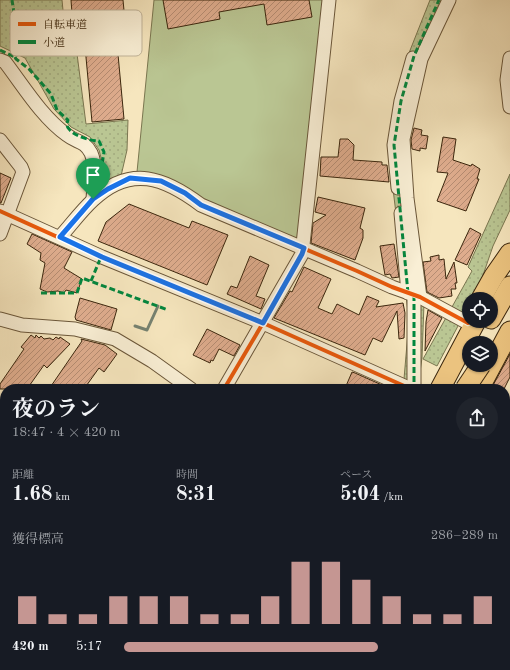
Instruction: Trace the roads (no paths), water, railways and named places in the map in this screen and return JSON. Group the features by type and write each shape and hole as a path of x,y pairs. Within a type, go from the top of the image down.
{"highway":[{"path":"485,292 510,253"},
{"path":"493,292 510,265"},
{"path":"481,384 502,322 510,286"},
{"path":"485,336 502,322"},
{"path":"496,336 502,322"},
{"path":"497,336 502,322"},
{"path":"437,384 468,328"},
{"path":"442,384 468,328"},
{"path":"454,384 462,370"},
{"path":"469,384 477,372"},
{"path":"475,384 481,372"}],"street":[{"path":"227,384 263,323 304,248 329,0"},
{"path":"414,295 394,145 401,101 414,56 439,0"},
{"path":"413,384 414,295 403,139 422,59 449,0"},
{"path":"510,58 507,80 510,107"},
{"path":"0,60 6,62 41,109 56,125 68,136 84,143 91,154 94,166 93,199"},
{"path":"0,140 23,170 4,212 0,234"},
{"path":"60,237 93,199 108,189 130,178 161,181 185,193 201,205 304,248 392,288 414,295 462,318"},
{"path":"4,212 102,257 263,323 393,384"},
{"path":"0,319 22,325 75,329 115,339 152,361 184,384"}],"waterway":[{"path":"135,326 147,330 158,306"}]}
